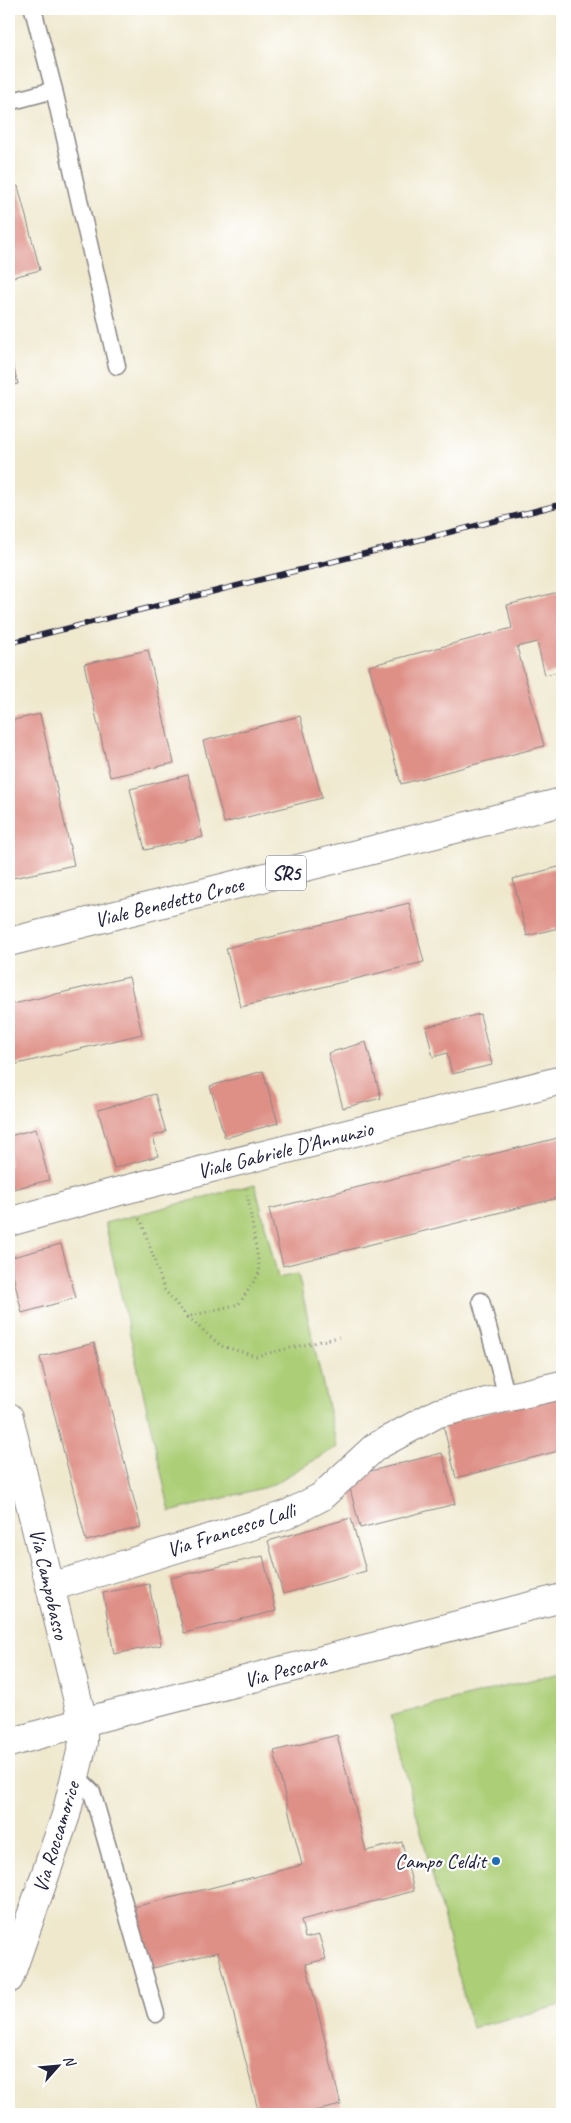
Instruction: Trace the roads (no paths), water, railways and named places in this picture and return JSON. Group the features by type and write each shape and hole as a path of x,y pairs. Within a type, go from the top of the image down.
{"street":[{"name":"Viale Benedetto Croce","path":"9,942 562,802"},
{"name":"Viale Gabriele D'Annunzio","path":"9,1222 116,1192 562,1080"},
{"name":"Via Francesco Lalli","path":"51,1587 286,1515 321,1497 375,1447 438,1413 562,1385"},
{"name":"Via Campobasso","path":"9,1416 83,1722"},
{"name":"Via Pescara","path":"9,1743 83,1722 562,1598"},
{"name":"Via Roccamorice","path":"9,1979 66,1815 83,1743 83,1722"}],"lane":[{"path":"33,9 54,90 117,366"},
{"path":"9,102 54,90"},
{"path":"481,1301 507,1398"},
{"path":"75,1775 92,1792 156,2014"}],"railway":[{"path":"9,643 562,504"}],"place":[{"name":"Campo Celdit","path":"496,1861"}]}
